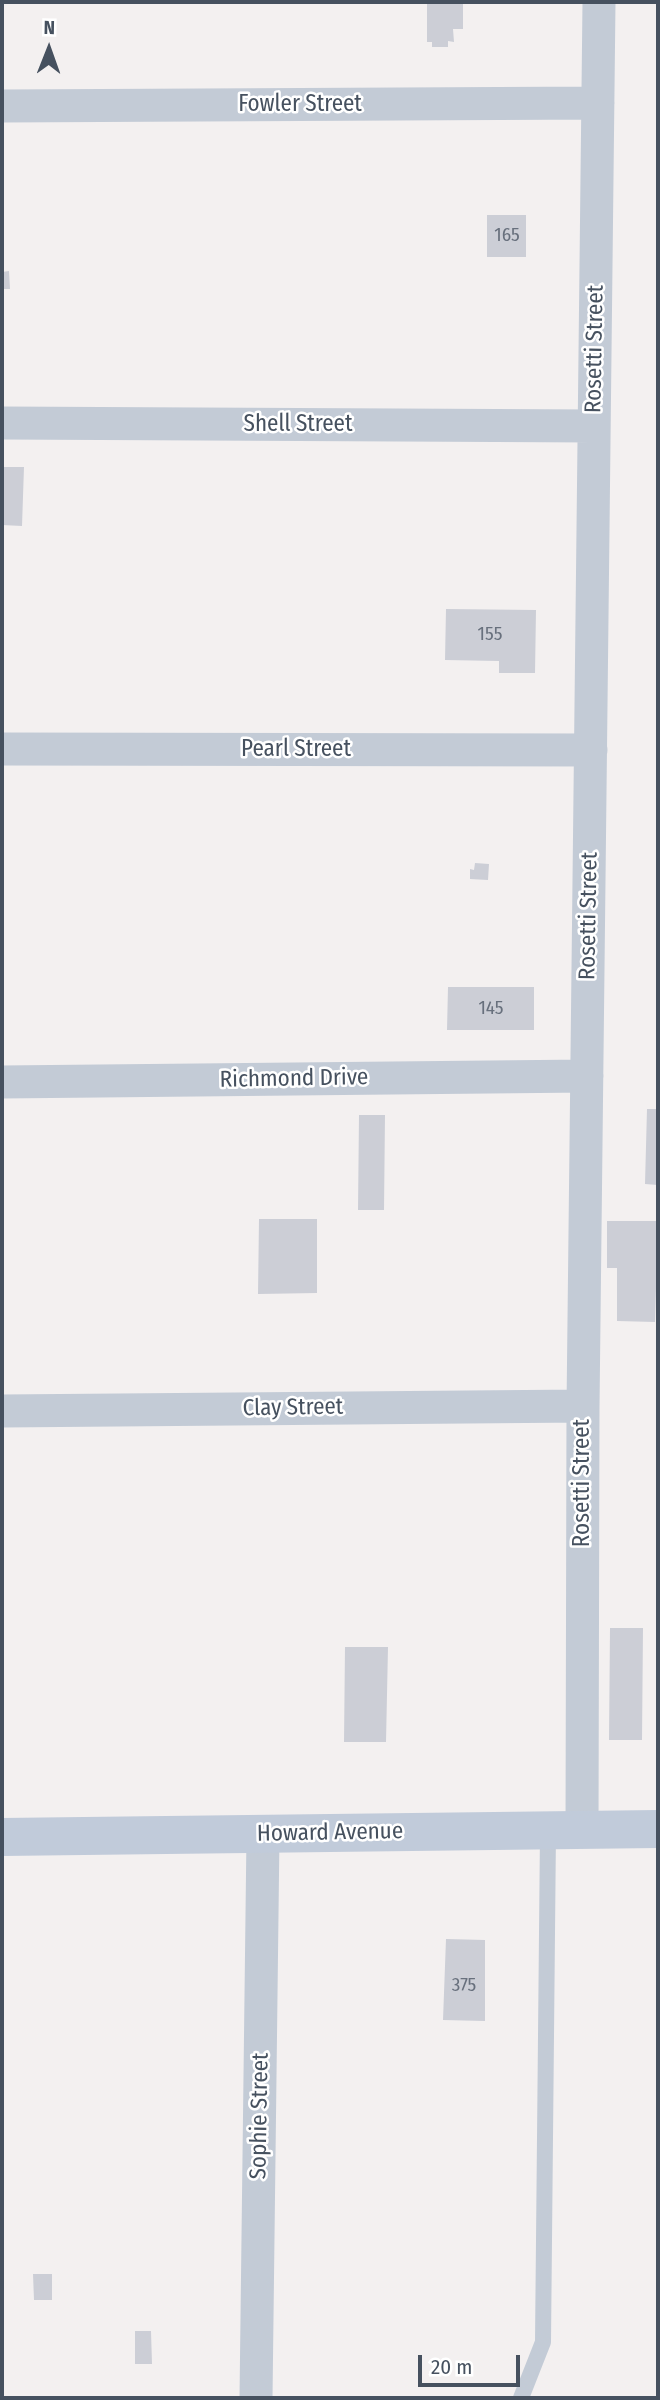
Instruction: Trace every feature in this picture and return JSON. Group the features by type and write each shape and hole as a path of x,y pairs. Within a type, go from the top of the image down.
{"main road":[{"name":"Howard Avenue","path":"2,1837 658,1829"}],"street":[{"name":"Rosetti Street","path":"565,1831 583,1406 600,2"},
{"name":"Fowler Street","path":"2,106 598,103"},
{"name":"Shell Street","path":"2,423 594,426"},
{"name":"Pearl Street","path":"2,749 591,750"},
{"name":"Richmond Drive","path":"2,1082 587,1076"},
{"name":"Clay Street","path":"2,1411 583,1406"},
{"name":"Sophie Street","path":"256,2398 263,1834"}],"lane":[{"path":"521,2398 544,2342 565,1831"}],"building":[{"path":"427,2 463,2 463,29 453,29 454,42 448,41 448,47 432,47 432,42 427,42"},
{"path":"487,215 526,215 526,257 487,257"},
{"path":"9,271 10,289 2,289 2,272"},
{"path":"2,467 24,467 22,526 2,525"},
{"path":"446,609 536,610 535,673 499,673 499,661 445,660"},
{"path":"475,863 489,864 488,880 470,879 470,869 474,870"},
{"path":"448,987 534,987 534,1030 447,1030"},
{"path":"647,1109 658,1109 658,1185 645,1184"},
{"path":"359,1115 385,1115 384,1210 358,1210"},
{"path":"259,1219 317,1219 317,1293 258,1294"},
{"path":"607,1221 658,1221 655,1322 617,1321 617,1268 607,1268"},
{"path":"610,1628 643,1628 642,1740 609,1740"},
{"path":"345,1647 388,1647 386,1742 344,1742"},
{"path":"446,1939 485,1940 485,2021 443,2020"},
{"path":"33,2274 52,2274 52,2300 34,2300"},
{"path":"135,2331 151,2331 152,2364 135,2364"}]}
